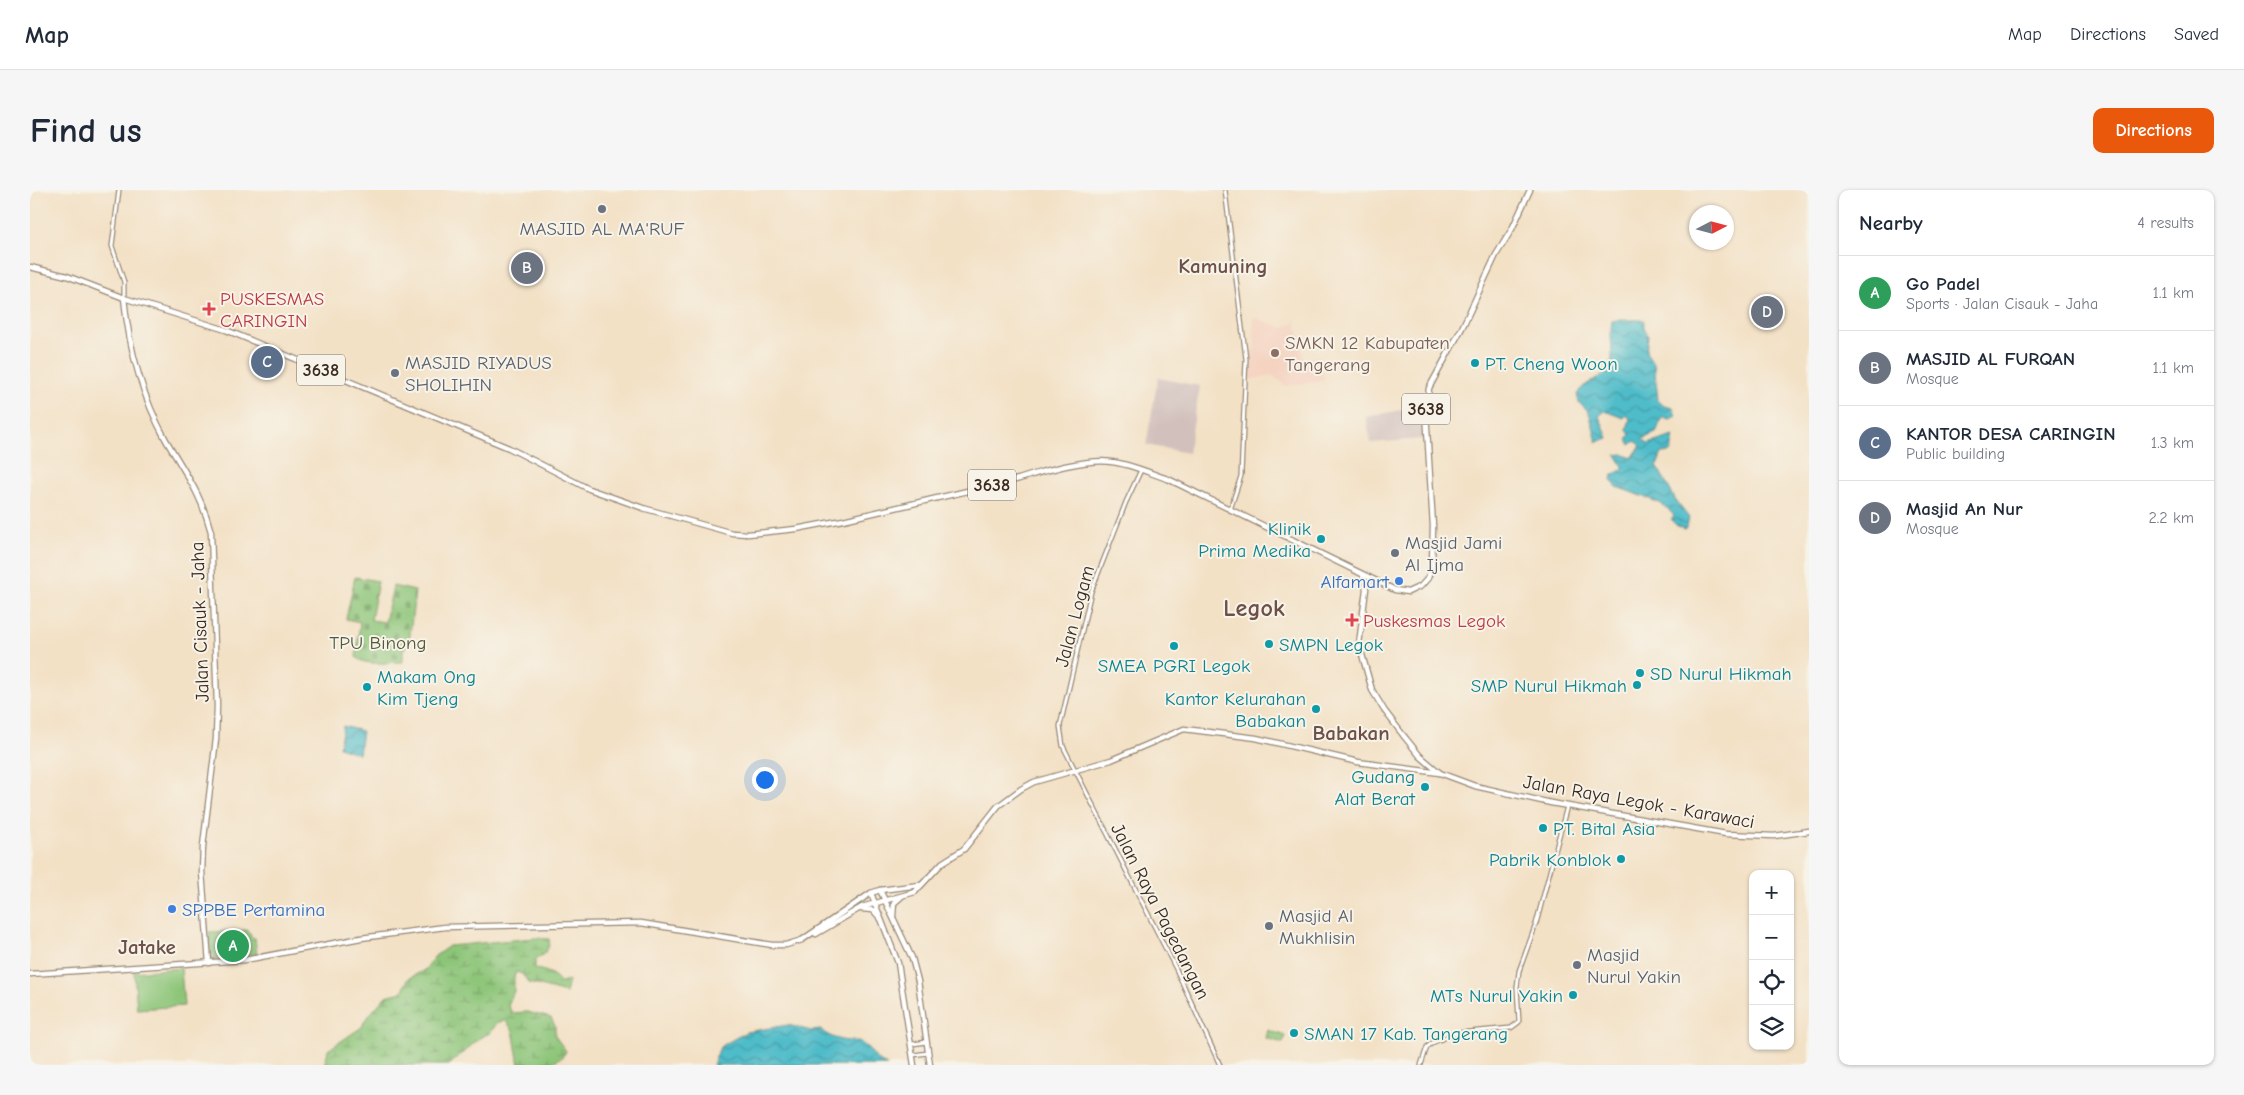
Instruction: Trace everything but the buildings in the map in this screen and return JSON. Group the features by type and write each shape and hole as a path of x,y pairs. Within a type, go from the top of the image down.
{"main road":[{"name":"3638","path":"30,267 67,276 124,298 226,330 509,448 596,492 732,534 796,529 1020,479 1037,473 1087,463 1111,462 1168,479 1371,579 1395,590 1408,592 1421,586 1428,578 1433,560 1433,526 1426,412 1429,388 1465,323 1496,255 1512,228 1530,190"},
{"name":"Jalan Cisauk - Jaha","path":"124,298 136,369 143,391 166,439 190,476 200,497 211,532 217,705 216,739 203,846 202,872 209,963"},
{"path":"1363,575 1366,588"},
{"path":"1366,588 1371,579"},
{"name":"Jalan Raya Legok - Karawaci","path":"1366,588 1359,644 1372,690 1403,735 1425,761 1440,773 1475,786 1567,806 1736,835 1774,836 1809,831"},
{"path":"30,974 209,963 274,955 361,938 445,927 641,923 772,945 795,943 821,932 857,909 884,899 915,892 942,863 964,849 986,819 1002,802 1034,782 1111,760 1179,731 1190,729 1266,740 1365,764 1440,773"},
{"path":"806,938 871,893 880,890 909,888 920,885"},
{"path":"880,890 912,958 918,981 930,1065"},
{"path":"871,893 898,963 914,1065"},
{"path":"894,919 894,903 904,895"},
{"path":"857,909 870,909 882,921"}],"street":[{"path":"119,190 112,246 124,282 124,298"},
{"path":"1225,190 1246,359 1243,458 1239,485 1230,510"},
{"name":"Jalan Logam","path":"1076,771 1063,746 1060,726 1091,592 1126,502 1141,470"},
{"name":"Jalan Raya Pagedangan","path":"1076,771 1176,969 1220,1065"},
{"path":"1421,1065 1427,1047 1434,1042 1457,1032 1511,1028 1519,1022 1519,972 1536,924 1567,806"},
{"path":"912,1044 926,1042"},
{"path":"913,1055 928,1053"}],"shaded area":[{"name":"SMKN 12 Kabupaten Tangerang","path":"1253,317 1283,328 1296,321 1304,362 1318,355 1325,380 1286,386 1272,375 1249,380 1248,351 1255,350"},
{"path":"1158,378 1200,386 1188,453 1146,445"},
{"path":"1422,406 1423,439 1371,443 1366,417"}],"green space":[{"name":"TPU Binong","path":"355,577 378,581 371,620 385,622 393,586 415,591 409,643 403,650 403,662 371,663 356,657 360,622 346,619"},
{"path":"247,930 255,938 257,954 211,959 209,932"},
{"path":"534,938 549,939 549,946 546,951 535,960 535,969 555,976 561,982 569,981 566,993 529,983 522,974 516,972 514,991 508,1005 512,1013 527,1012 551,1018 555,1026 555,1036 566,1051 559,1059 553,1062 519,1065 513,1030 505,1020 497,1023 490,1033 481,1037 449,1065 325,1065 328,1050 362,1027 365,1020 386,996 402,992 408,979 426,969 435,956 449,946"},
{"path":"181,968 184,1006 137,1009 134,972"},
{"path":"1268,1030 1285,1036 1283,1043 1266,1038"}],"water":[{"path":"1644,320 1644,327 1648,336 1646,352 1654,364 1658,400 1664,406 1673,408 1676,416 1670,419 1662,417 1656,433 1642,439 1648,444 1674,436 1671,452 1662,453 1657,466 1676,501 1689,518 1687,527 1684,529 1671,520 1674,515 1660,503 1617,487 1611,480 1612,476 1624,468 1616,455 1623,454 1632,458 1641,445 1635,441 1630,445 1627,439 1630,435 1627,429 1630,419 1626,414 1623,418 1605,411 1599,416 1608,438 1597,442 1589,412 1579,402 1577,395 1580,390 1604,374 1611,365 1612,321"},
{"path":"343,726 362,731 359,754 339,747"},
{"path":"788,1025 811,1031 821,1030 829,1036 838,1039 859,1041 868,1048 878,1061 887,1065 713,1065 720,1047 746,1032"}],"place":[{"name":"MASJID AL MA'RUF","path":"602,209"},
{"name":"MASJID AL FURQAN","path":"527,268"},
{"name":"PUSKESMAS CARINGIN","path":"209,309"},
{"name":"Masjid An Nur","path":"1767,312"},
{"name":"SMKN 12 Kabupaten Tangerang","path":"1275,353"},
{"name":"KANTOR DESA CARINGIN","path":"267,362"},
{"name":"PT. Cheng Woon","path":"1475,363"},
{"name":"MASJID RIYADUS SHOLIHIN","path":"395,373"},
{"name":"Klinik Prima Medika","path":"1321,539"},
{"name":"Masjid Jami Al Ijma","path":"1395,553"},
{"name":"Alfamart","path":"1399,581"},
{"name":"Puskesmas Legok","path":"1352,620"},
{"name":"SMPN Legok","path":"1269,644"},
{"name":"SMEA PGRI Legok","path":"1174,646"},
{"name":"SD Nurul Hikmah","path":"1640,673"},
{"name":"SMP Nurul Hikmah","path":"1637,685"},
{"name":"Makam Ong Kim Tjeng","path":"367,687"},
{"name":"Kantor Kelurahan Babakan","path":"1316,709"},
{"name":"Gudang Alat Berat","path":"1425,787"},
{"name":"PT. Bital Asia","path":"1543,828"},
{"name":"Pabrik Konblok","path":"1621,859"},
{"name":"SPPBE Pertamina","path":"172,909"},
{"name":"Masjid Al Mukhlisin","path":"1269,926"},
{"name":"Go Padel","path":"233,946"},
{"name":"Masjid Nurul Yakin","path":"1577,965"},
{"name":"MTs Nurul Yakin","path":"1573,995"},
{"name":"SMAN 17 Kab. Tangerang","path":"1294,1033"}],"district":[{"name":"Kamuning","path":"1223,266"},
{"name":"Legok","path":"1254,608"},
{"name":"Babakan","path":"1351,733"},
{"name":"Jatake","path":"147,947"}]}
